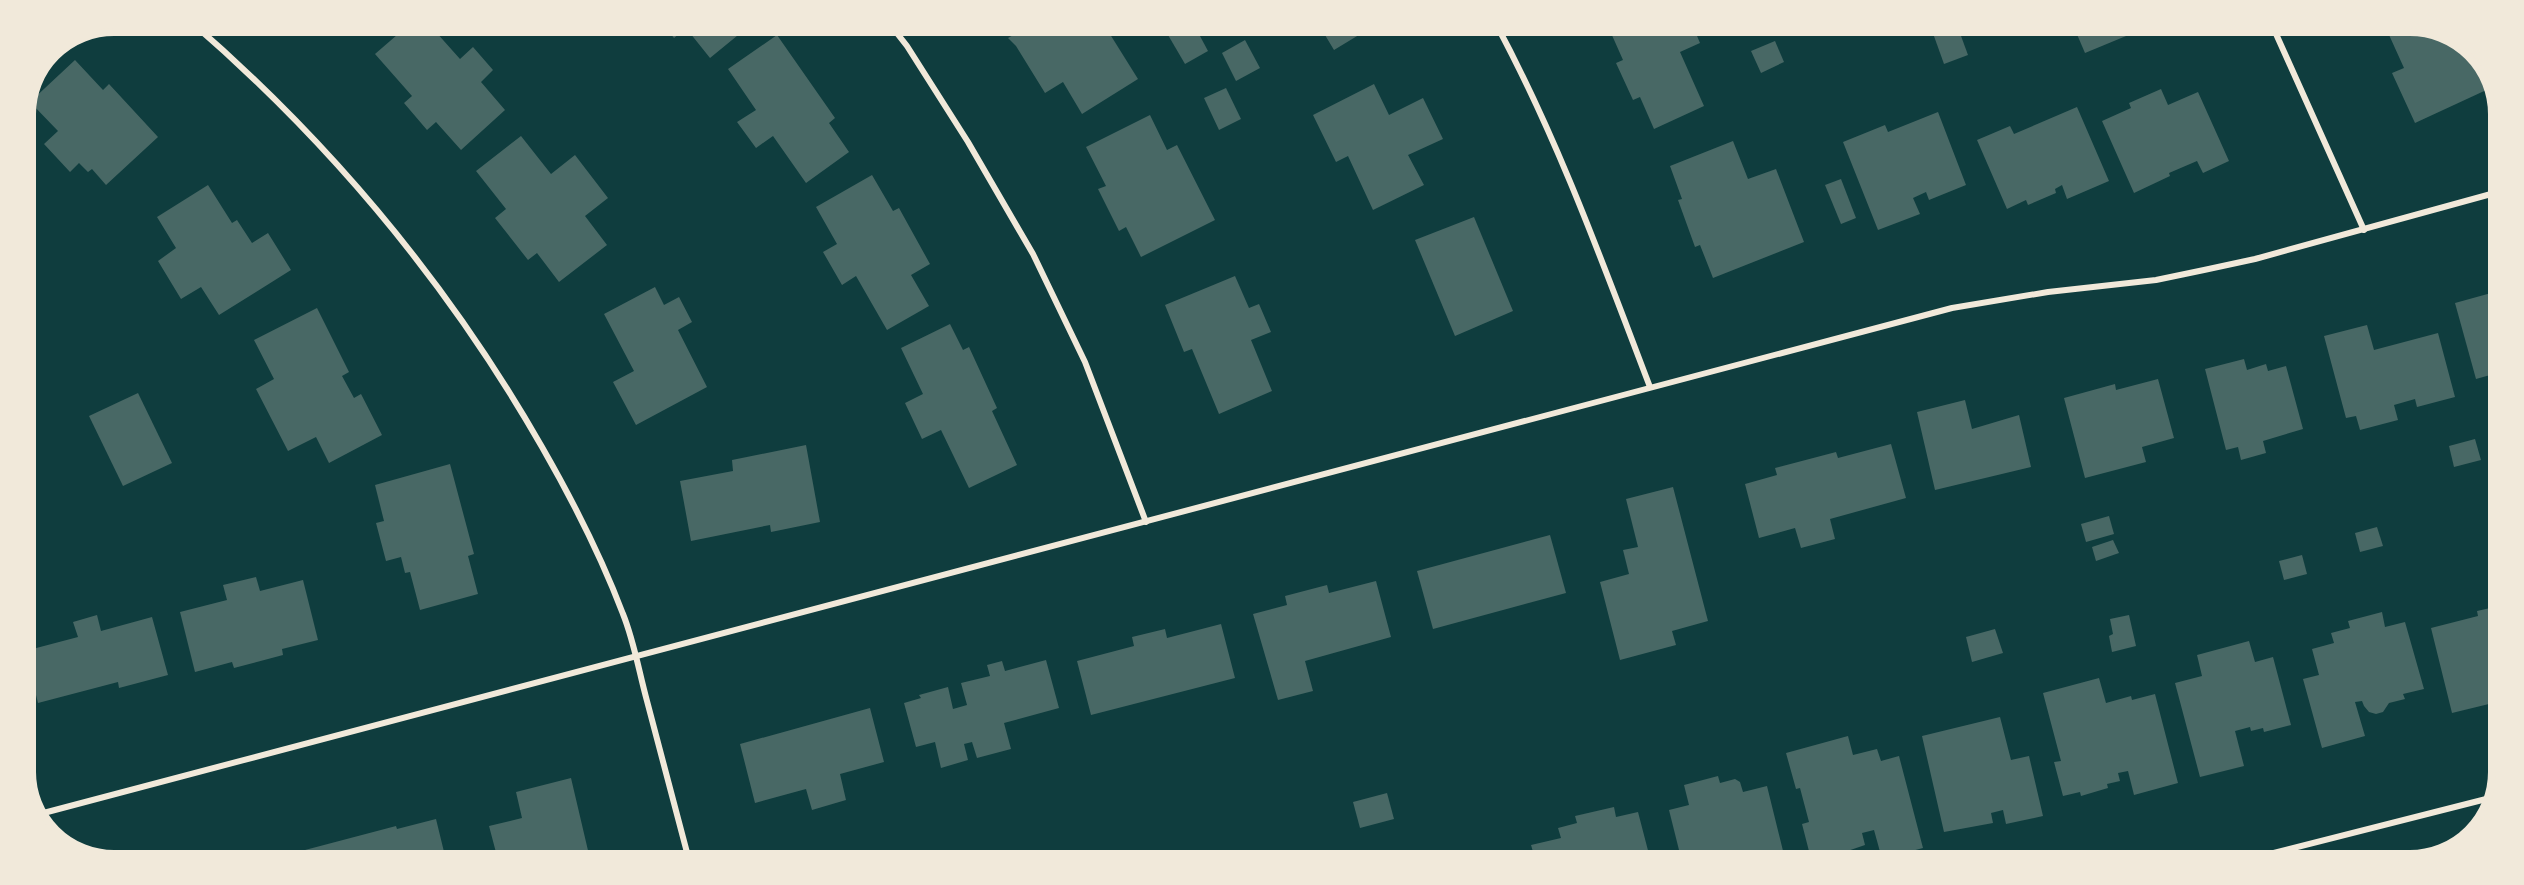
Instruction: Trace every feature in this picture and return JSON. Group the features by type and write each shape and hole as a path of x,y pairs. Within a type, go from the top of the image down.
{"street":[{"path":"202,32 302,125 376,208 476,341 523,413 600,557 624,616 687,854"},
{"path":"896,32 968,142 1033,254 1085,362 1146,522"},
{"path":"1500,32 1574,193 1650,387"},
{"path":"2275,32 2364,230"},
{"path":"43,813 1952,308 2048,292 2156,280 2256,259 2492,194"},
{"path":"2269,854 2488,799"}],"building":[{"path":"400,32 436,32 460,59 473,47 493,70 481,82 505,110 461,150 436,122 427,130 404,103 412,96 375,54"},
{"path":"669,32 681,32 674,38"},
{"path":"689,32 742,32 710,58"},
{"path":"1014,32 1109,32 1138,79 1082,114 1063,82 1045,93 1016,46 1008,38 1015,34"},
{"path":"1166,32 1198,32 1208,51 1185,64"},
{"path":"1323,32 1364,32 1334,50"},
{"path":"1611,32 1695,32 1700,43 1680,52 1704,106 1654,129 1640,97 1633,100 1616,63 1623,60"},
{"path":"1933,32 1960,32 1968,55 1944,64"},
{"path":"2076,32 2136,32 2085,53"},
{"path":"2388,32 2421,32 2437,36 2460,48 2476,64 2489,89 2415,123 2392,73 2404,68"},
{"path":"777,35 835,118 829,123 849,152 806,183 773,136 756,148 737,122 756,110 728,69"},
{"path":"1245,40 1260,68 1236,81 1222,53"},
{"path":"1775,41 1784,62 1761,73 1751,51"},
{"path":"75,60 103,90 109,84 158,137 106,185 92,169 88,172 79,163 70,172 44,144 58,131 33,105 33,99"},
{"path":"1374,84 1389,115 1423,98 1443,139 1408,155 1424,185 1373,210 1348,156 1336,162 1313,115"},
{"path":"1226,88 1241,119 1219,130 1204,98"},
{"path":"2161,89 2168,105 2198,92 2229,161 2203,173 2197,161 2169,173 2170,176 2134,193 2102,121 2131,108 2129,103"},
{"path":"2077,107 2109,181 2067,199 2062,185 2055,189 2056,193 2028,205 2026,200 2007,209 1977,140 2010,126 2014,134"},
{"path":"1938,112 1966,185 1929,200 1926,192 1913,198 1920,214 1878,230 1843,142 1885,125 1888,132"},
{"path":"1150,115 1167,150 1177,145 1215,220 1141,257 1126,227 1119,231 1098,189 1106,186 1086,147"},
{"path":"521,136 551,174 575,155 608,198 585,216 607,245 559,282 537,253 528,260 495,218 506,209 476,171"},
{"path":"1733,141 1748,179 1776,169 1804,242 1713,278 1700,245 1695,247 1678,200 1682,199 1670,166"},
{"path":"872,175 893,211 899,208 930,264 911,275 929,306 887,330 856,276 842,285 823,252 837,244 816,207"},
{"path":"1841,179 1856,218 1841,224 1825,185"},
{"path":"208,185 232,223 237,220 252,243 268,233 291,270 219,315 201,287 181,299 158,261 176,248 157,217"},
{"path":"1474,217 1513,311 1455,336 1415,240"},
{"path":"1235,276 1249,308 1259,304 1271,332 1251,340 1272,391 1219,414 1192,349 1184,352 1165,305"},
{"path":"655,287 664,305 679,297 692,322 678,330 707,387 636,425 613,382 634,371 604,314"},
{"path":"2492,293 2492,375 2476,379 2455,303"},
{"path":"317,308 349,372 342,376 354,398 361,394 382,435 329,463 316,437 288,451 256,389 274,379 254,340"},
{"path":"950,324 963,350 969,347 997,408 992,411 1017,465 969,488 941,430 922,439 905,403 923,394 901,348"},
{"path":"2367,325 2374,350 2438,333 2455,397 2417,407 2415,399 2394,405 2398,420 2360,430 2356,416 2346,418 2324,336"},
{"path":"2244,359 2247,370 2266,364 2268,371 2286,366 2303,429 2263,441 2266,453 2241,460 2238,447 2226,450 2205,369"},
{"path":"2158,379 2174,438 2142,447 2146,462 2085,478 2064,398 2115,384 2116,390"},
{"path":"138,393 172,463 123,486 89,416"},
{"path":"1965,400 1972,429 2019,415 2031,467 1935,490 1917,412"},
{"path":"2475,439 2481,460 2454,467 2449,446"},
{"path":"1891,444 1906,498 1830,519 1835,539 1801,548 1795,528 1759,538 1745,484 1777,475 1775,468 1836,452 1838,458"},
{"path":"806,445 820,522 771,532 770,525 691,541 680,481 733,471 732,460"},
{"path":"450,464 474,554 468,556 478,594 420,610 410,572 405,573 401,557 386,561 376,523 384,521 375,485"},
{"path":"1673,487 1708,621 1672,631 1676,645 1620,660 1600,582 1629,574 1623,550 1638,547 1626,499"},
{"path":"2109,516 2114,534 2086,542 2081,524"},
{"path":"2377,527 2383,546 2360,552 2355,533"},
{"path":"1550,535 1566,593 1433,629 1417,571"},
{"path":"2113,540 2119,553 2096,561 2092,547"},
{"path":"2302,555 2307,574 2284,580 2279,561"},
{"path":"256,577 260,591 303,580 318,640 282,649 283,655 234,668 232,662 195,672 180,612 227,600 223,585"},
{"path":"1376,581 1391,637 1305,661 1313,691 1278,700 1253,614 1287,605 1285,596 1327,585 1329,593"},
{"path":"2492,608 2492,690 2490,690 2492,703 2452,713 2431,628 2478,616 2477,611"},
{"path":"2382,612 2385,627 2405,622 2424,689 2403,694 2405,699 2389,703 2383,712 2376,714 2369,712 2362,701 2355,702 2365,736 2322,748 2303,679 2319,675 2312,649 2334,643 2331,633 2350,628 2348,621"},
{"path":"97,615 101,631 152,617 168,675 119,688 118,682 38,703 32,679 32,649 78,637 73,622"},
{"path":"2129,615 2136,646 2112,652 2109,636 2113,634 2110,619"},
{"path":"1221,624 1235,678 1091,715 1077,661 1134,646 1132,637 1165,629 1167,638"},
{"path":"1995,629 2003,653 1972,662 1966,637"},
{"path":"2249,641 2255,662 2273,657 2291,725 2264,732 2263,728 2251,731 2250,727 2235,731 2244,766 2200,777 2175,683 2202,676 2197,655"},
{"path":"1046,660 1059,708 1004,723 1011,749 977,758 972,742 964,744 968,760 941,768 935,742 916,747 904,703 921,698 919,695 948,687 953,709 967,705 961,683 990,676 987,665 1002,661 1005,671"},
{"path":"2099,678 2106,703 2131,696 2132,700 2155,694 2178,783 2134,795 2128,771 2118,773 2120,781 2107,784 2108,788 2081,796 2080,792 2063,796 2054,762 2061,761 2043,693"},
{"path":"870,708 884,762 840,774 846,800 812,810 806,789 755,803 740,744"},
{"path":"2000,717 2011,760 2029,756 2043,816 2006,824 2003,810 1991,813 1993,823 1944,832 1922,736"},
{"path":"1848,736 1853,755 1877,749 1881,761 1899,756 1923,848 1901,854 1881,854 1874,830 1862,833 1865,845 1839,854 1810,854 1802,824 1809,822 1800,788 1796,789 1786,753"},
{"path":"1718,776 1720,783 1735,779 1740,782 1743,792 1767,786 1784,854 1680,854 1669,810 1689,805 1684,785"},
{"path":"571,778 589,854 496,854 489,826 522,818 516,792"},
{"path":"1387,793 1394,819 1360,828 1353,802"},
{"path":"1614,807 1616,817 1638,812 1649,854 1534,854 1531,845 1561,838 1558,828 1577,823 1575,816"},
{"path":"436,819 445,854 306,854 305,850 396,826 397,829"}]}
